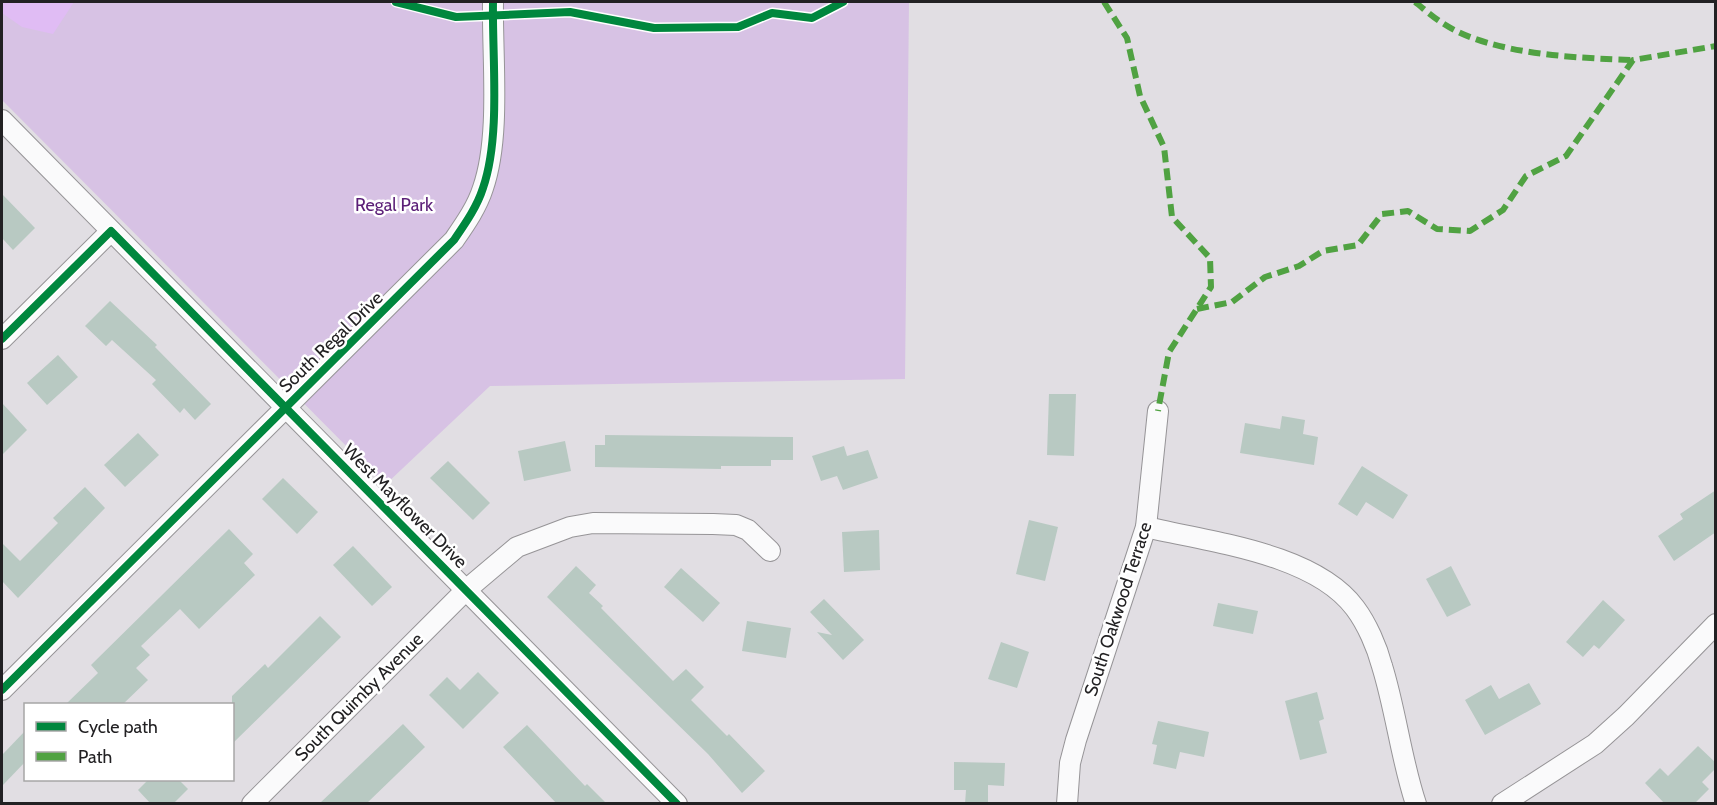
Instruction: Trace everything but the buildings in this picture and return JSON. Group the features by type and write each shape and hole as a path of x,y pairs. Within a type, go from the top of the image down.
{"street":[{"name":"South Regal Drive","path":"2,690 447,248 469,219 483,190 490,160 493,2"},
{"name":"West Mayflower Drive","path":"2,120 677,804"},
{"path":"2,339 111,231"},
{"name":"South Oakwood Terrace","path":"1067,804 1070,763 1076,740 1146,527 1158,411"},
{"name":"South Quimby Avenue","path":"252,804 466,590 499,560 517,548 570,526 593,523 736,525 748,530 770,551"},
{"path":"1146,527 1282,561 1314,574 1345,596 1366,626 1382,663 1416,804"},
{"path":"1502,804 1595,744 1626,716 1716,624"}],"green space":[{"name":"Regal Park","path":"2,2 909,2 905,379 490,386 385,485 2,100"}],"shaded area":[{"path":"2,2 74,2 53,34 22,27 2,13"}],"marked path":[{"path":"1104,2 1127,38 1140,96 1164,147 1172,217 1210,258 1211,287 1169,352 1158,411"},
{"path":"1415,2 1444,24 1486,42 1536,53 1633,60"},
{"path":"1197,309 1232,302 1265,277 1299,266 1323,251 1358,245 1382,214 1408,211 1437,229 1470,231 1503,210 1526,176 1566,156 1633,60 1716,46"}],"cycle path":[{"path":"396,2 456,17 570,12 654,28 738,27 772,13 812,18 843,2"},
{"path":"2,690 454,240 477,202 489,167 494,121 493,2"},
{"path":"2,339 111,231 677,804"}]}
